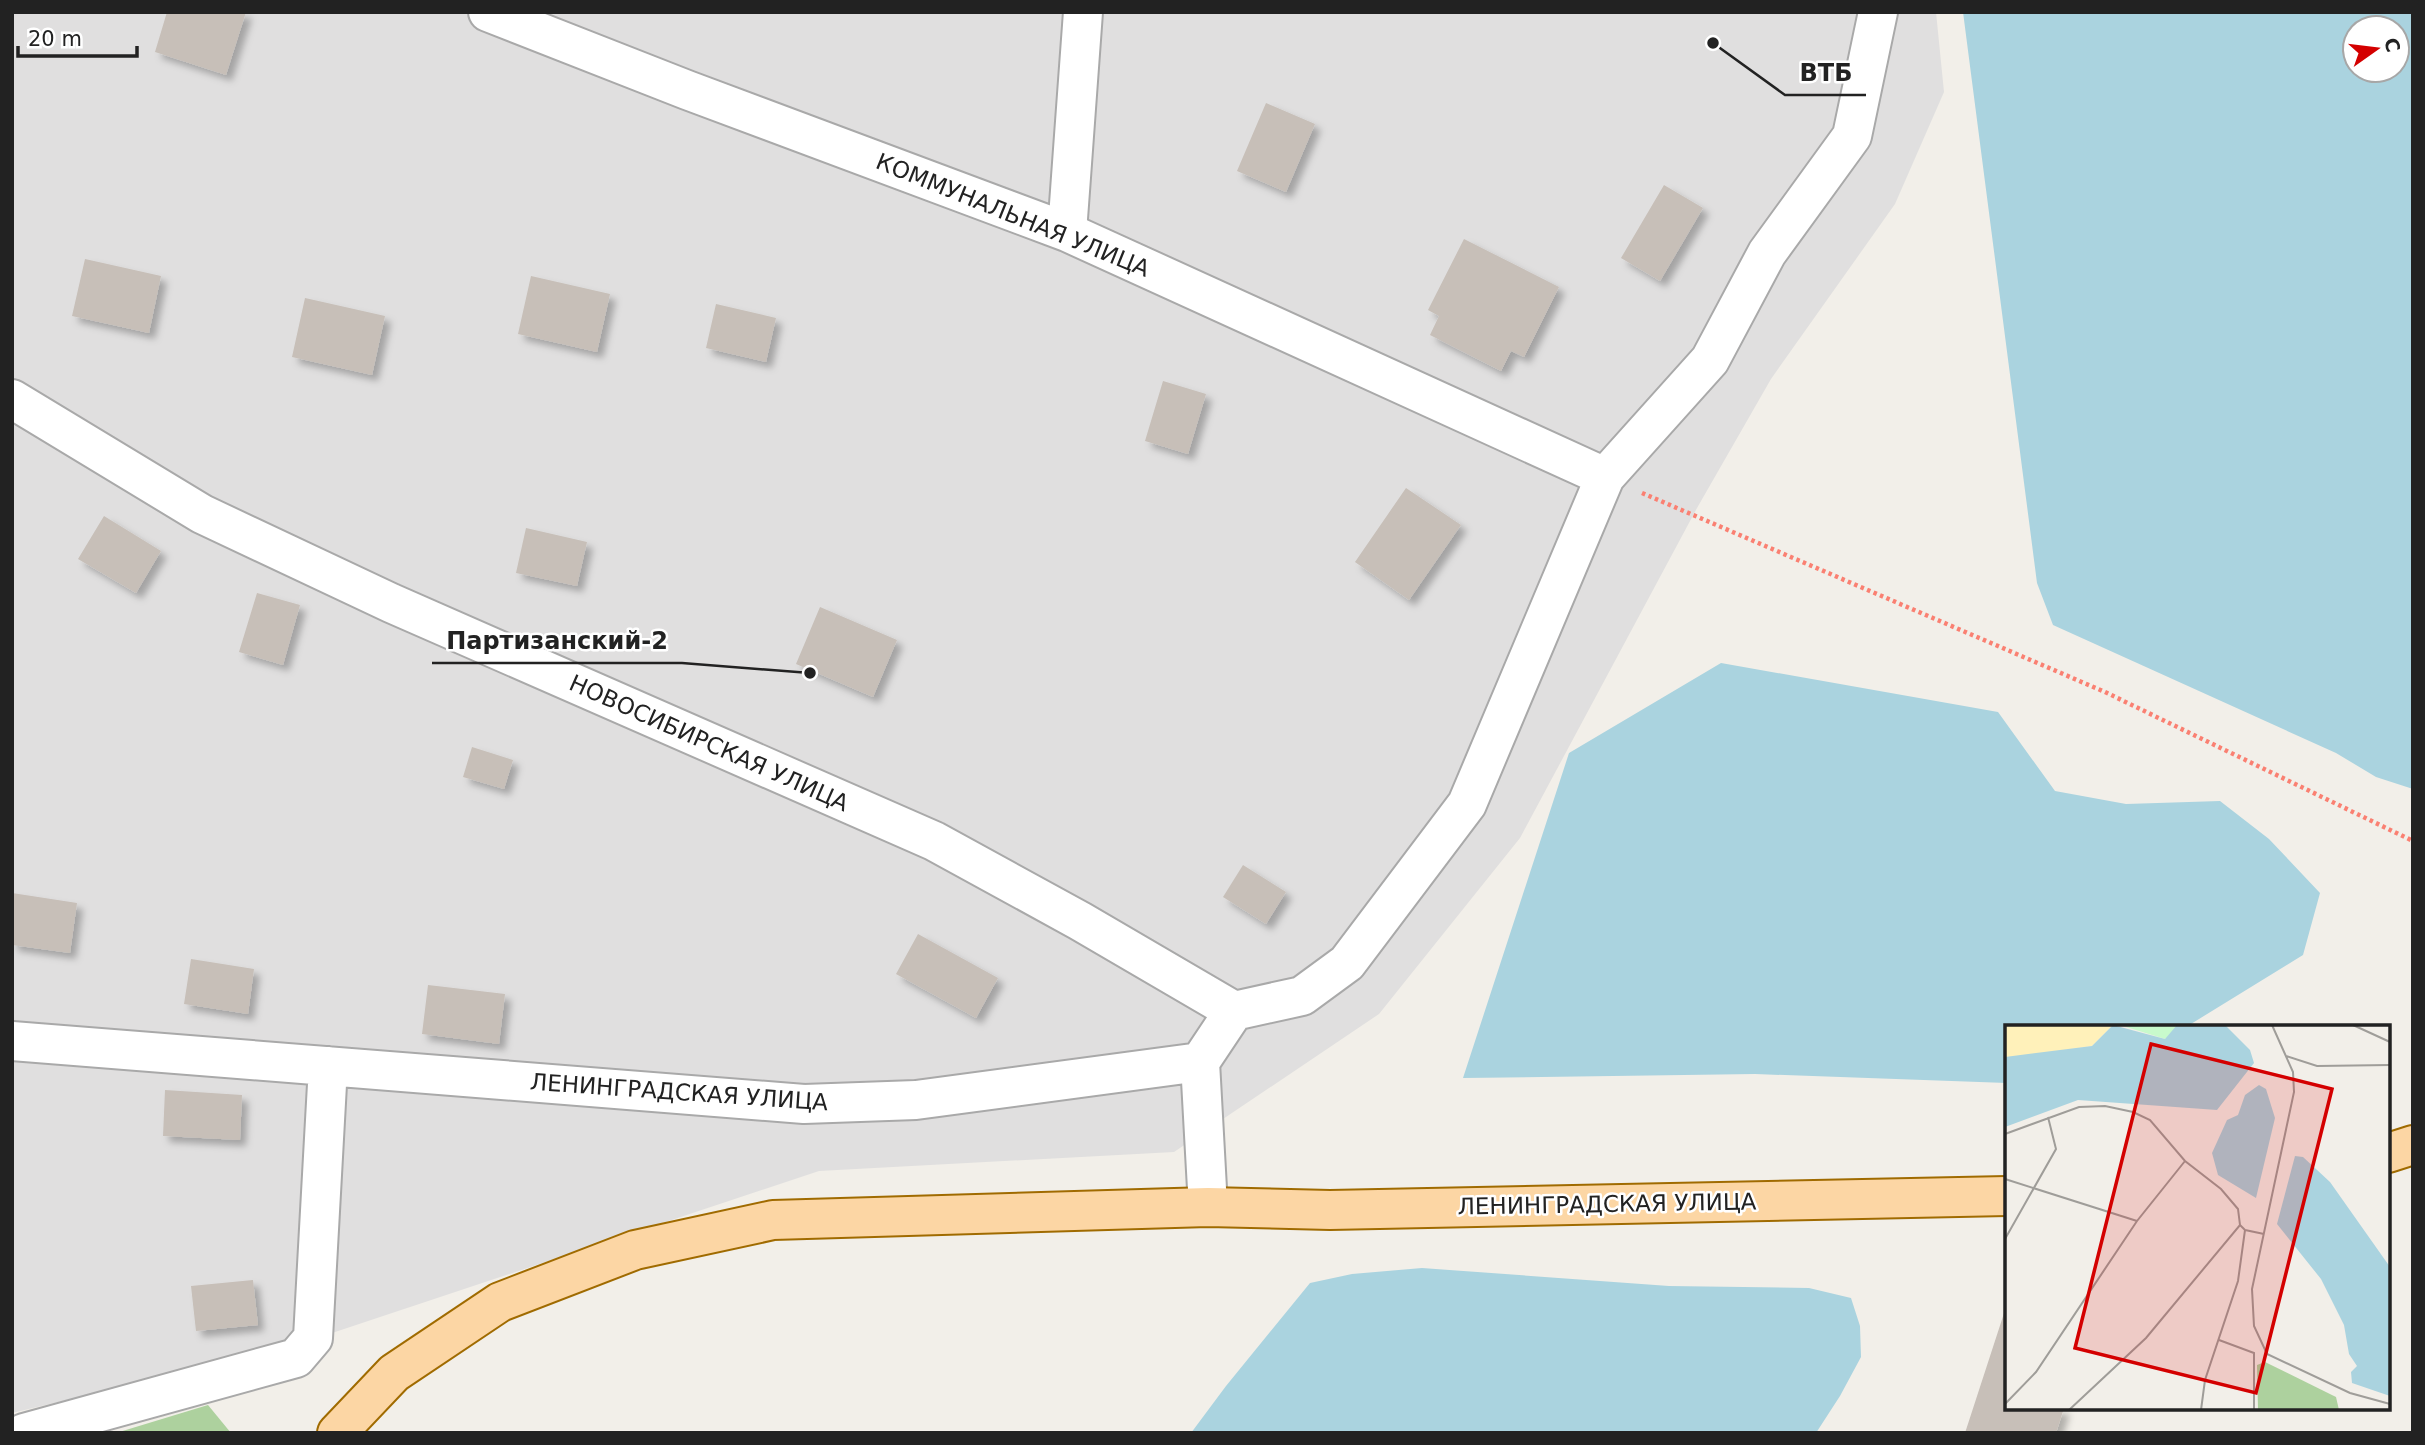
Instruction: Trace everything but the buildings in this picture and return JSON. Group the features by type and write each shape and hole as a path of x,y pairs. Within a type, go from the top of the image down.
{"main road":[{"path":"2390,1152 2413,1144"},
{"name":"ЛЕНИНГРАДСКАЯ УЛИЦА","path":"337,1433 394,1373 500,1303 635,1250 773,1220 1208,1207 1330,1210 2005,1196"}],"street":[{"name":"КОММУНАЛЬНАЯ УЛИЦА","path":"488,12 687,90 1067,232 1605,477"},
{"path":"1067,232 1083,12"},
{"path":"1208,1207 1200,1062 1234,1010 1301,996 1347,963 1466,804 1605,477 1710,360 1767,253 1852,136 1878,12"},
{"name":"НОВОСИБИРСКАЯ УЛИЦА","path":"12,399 202,514 391,603 933,841 1080,921 1234,1010"},
{"name":"ЛЕНИНГРАДСКАЯ УЛИЦА","path":"12,1041 804,1104 916,1100 1200,1062"},
{"path":"24,1433 296,1358 313,1338 328,1066"}],"path":[{"path":"1605,477 2105,692 2413,841"}],"shaded area":[{"path":"12,12 1936,12 1944,92 1895,204 1771,379 1697,508 1520,838 1379,1014 1174,1152 819,1171 290,1347 12,1413"}],"green space":[{"path":"208,1405 231,1433 116,1433"}],"water":[{"path":"1963,12 2413,12 2413,789 2376,777 2336,753 2053,625 2037,583"},
{"path":"1721,663 1998,712 2055,791 2126,804 2220,801 2269,839 2320,893 2303,955 2189,1025 2005,1025 2005,1083 1755,1074 1463,1078 1569,753"},
{"path":"1422,1268 1669,1286 1809,1288 1851,1298 1860,1326 1861,1357 1816,1433 1191,1433 1310,1283 1352,1274"}],"place":[{"name":"ВТБ","path":"1713,43"},
{"name":"Партизанский-2","path":"810,673"}]}
